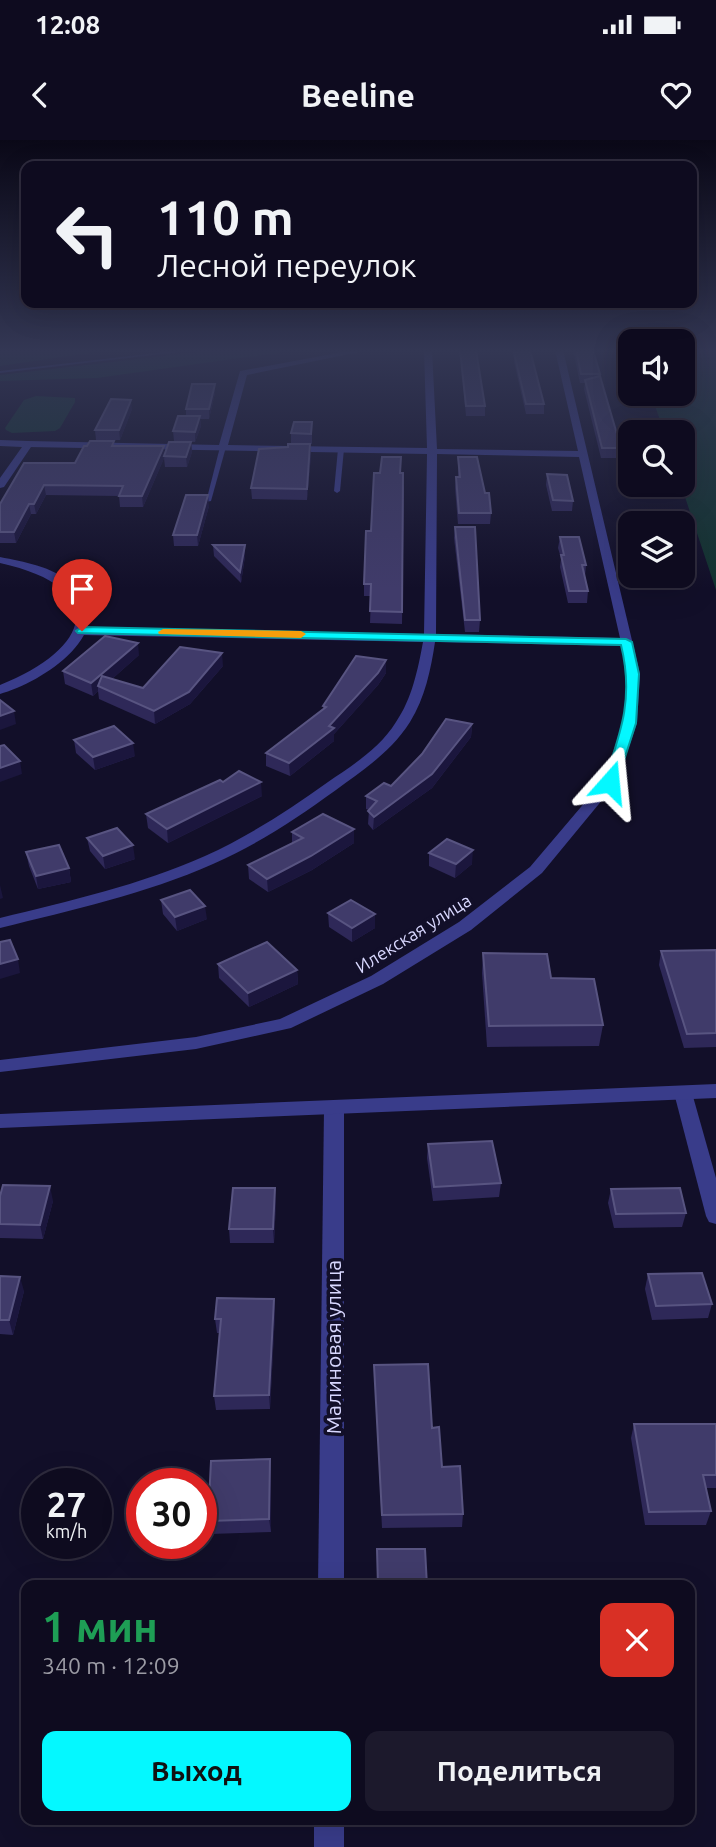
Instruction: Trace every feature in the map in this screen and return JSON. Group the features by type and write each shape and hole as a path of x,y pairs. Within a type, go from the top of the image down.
{"street":[{"path":"223,447 228,430"},
{"path":"0,923 163,878 237,847 296,811 357,768 397,731 414,697 426,660 430,636 431,430"},
{"name":"Илекская улица","path":"0,1066 196,1043 285,1024 377,980 465,926 536,870 610,782 630,723 634,674 578,430"},
{"path":"0,443 584,454"},
{"path":"0,485 28,444"},
{"path":"0,560 56,578 76,593 83,617 82,631 61,657 27,680 0,690"},
{"path":"82,631 626,642"},
{"path":"0,1121 716,1091"},
{"path":"683,1093 716,1216"},
{"name":"Малиновая улица","path":"331,1580 334,1109"},
{"path":"329,1825 329,1847"}],"lane":[{"path":"208,501 223,447"},
{"path":"337,491 341,449"}],"green space":[{"path":"6,430 57,430 12,433"},
{"path":"695,430 716,430 716,590 695,527 695,511 690,511 685,497 695,497"}],"building":[{"path":"173,430 196,430 195,432"},
{"path":"292,430 311,430 311,434 291,433"},
{"path":"597,430 616,430 618,448 602,448"},
{"path":"90,441 114,441 112,446 164,446 142,496 119,496 123,486 44,485 34,504 29,504 14,532 0,532 0,504 24,463 75,463 84,446"},
{"path":"169,442 191,442 186,457 164,456"},
{"path":"288,444 310,444 307,489 251,488 259,449 288,447"},
{"path":"382,457 401,457 402,612 370,611 371,584 364,584 366,531 371,531 374,473 380,473"},
{"path":"458,457 477,457 485,493 489,493 491,513 459,513 456,477 460,477"},
{"path":"547,474 567,475 573,501 553,500"},
{"path":"186,495 208,495 197,535 173,535"},
{"path":"455,527 475,527 480,620 465,620"},
{"path":"560,537 579,537 586,565 582,565 588,591 569,591"},
{"path":"213,545 245,545 240,572"},
{"path":"105,636 138,643 91,683 63,671"},
{"path":"180,647 222,653 189,692 154,711 98,686 102,676 143,688"},
{"path":"356,656 386,660 378,673 329,726 334,728 289,763 266,753 326,707 323,706"},
{"path":"0,700 14,711 0,716"},
{"path":"446,719 472,724 432,774 374,817 368,811 377,801 366,796 384,783 391,786 422,754"},
{"path":"114,726 133,743 93,757 74,740"},
{"path":"4,745 20,761 0,768 0,746"},
{"path":"239,771 261,782 167,829 146,814 220,780 223,782"},
{"path":"323,814 354,829 267,879 248,865 303,838 292,832"},
{"path":"117,828 133,845 103,856 87,838"},
{"path":"447,839 473,850 456,864 429,853"},
{"path":"59,845 69,868 36,876 26,852"},
{"path":"190,890 205,906 175,917 161,900"},
{"path":"351,900 375,914 352,928 328,913"},
{"path":"10,940 18,959 0,964 0,942"},
{"path":"267,942 297,970 248,993 218,964"},
{"path":"716,950 716,1033 687,1034 661,951"},
{"path":"483,953 547,954 551,978 594,979 603,1025 489,1026"},
{"path":"492,1141 501,1183 434,1187 428,1144"},
{"path":"3,1185 50,1186 40,1225 0,1224 0,1196"},
{"path":"233,1188 275,1188 273,1229 229,1229"},
{"path":"680,1188 686,1213 616,1214 611,1189"},
{"path":"702,1273 712,1304 656,1306 648,1274"},
{"path":"0,1276 20,1277 9,1320 0,1320"},
{"path":"217,1298 274,1299 269,1395 214,1396 221,1319 215,1319"},
{"path":"428,1364 432,1428 439,1427 442,1467 460,1466 463,1514 382,1515 374,1365"},
{"path":"634,1424 716,1424 716,1475 703,1475 711,1511 649,1512"},
{"path":"270,1459 269,1519 217,1521 217,1468 211,1468 211,1461"},
{"path":"377,1549 425,1549 427,1580 378,1580"}],"slow traffic":[{"path":"163,632 301,634"}],"route":[{"path":"82,631 626,642 634,674 630,723 610,782"}]}
